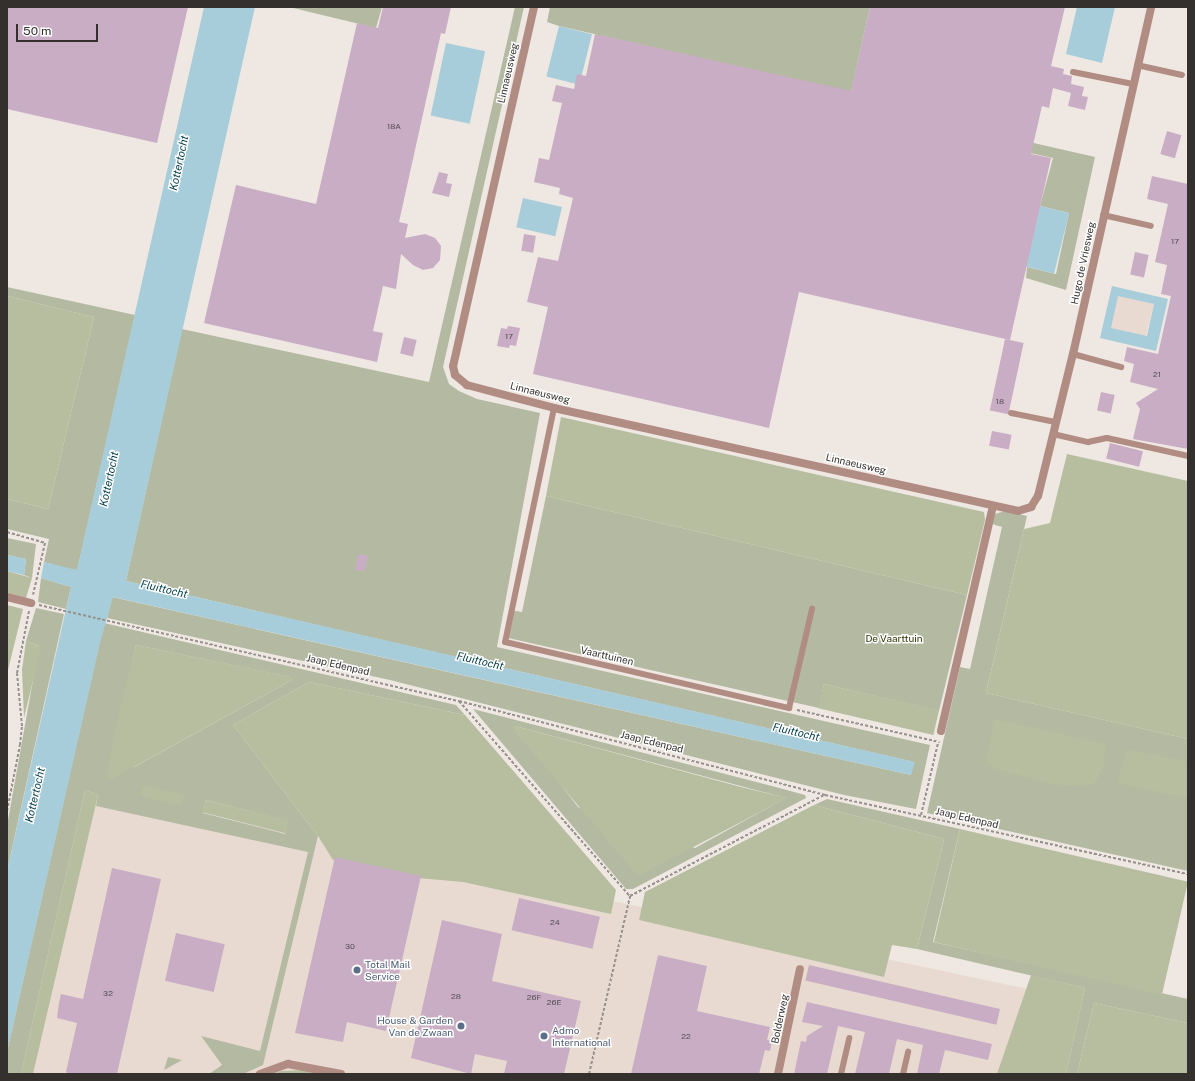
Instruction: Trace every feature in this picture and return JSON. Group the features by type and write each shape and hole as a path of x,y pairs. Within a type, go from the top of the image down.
{"street":[{"name":"Linnaeusweg","path":"534,7 453,366 455,375 467,386 554,408 1018,511"},
{"name":"Hugo de Vriesweg","path":"1018,511 1028,509 1037,500 1073,354 1150,7"},
{"path":"941,731 993,506"},
{"path":"7,597 32,603"},
{"name":"Bolderweg","path":"778,1074 800,969"},
{"path":"260,1074 288,1064 341,1074"}],"lane":[{"path":"1137,65 1182,74"},
{"path":"1073,72 1132,84"},
{"path":"1103,216 1151,226"},
{"path":"1073,354 1121,367"},
{"name":"Vaarttuinen","path":"554,408 505,642 789,708"},
{"path":"1011,413 1055,422"},
{"path":"1053,434 1088,442 1107,438 1188,456"},
{"path":"789,708 812,609"},
{"path":"841,1074 849,1038"},
{"path":"903,1074 908,1052"}],"path":[{"path":"7,532 45,543 17,673 22,726 20,745 7,811"},
{"name":"Jaap Edenpad","path":"32,603 459,701 825,795 1188,874"},
{"path":"459,701 630,896"},
{"path":"789,708 939,742"},
{"path":"921,815 941,731"},
{"path":"589,1074 630,896 825,795"}],"shaded area":[{"path":"1118,295 1154,304 1146,337 1110,328"},
{"path":"47,781 1094,1003 1076,1074 7,1074"}],"green space":[{"path":"289,7 382,7 376,28"},
{"path":"515,7 524,7 443,367 449,384 459,391 477,399 540,413 497,647 930,745 916,809 844,795 390,680 107,618 112,597 911,775 914,762 126,581 182,329 429,382"},
{"path":"550,7 870,7 849,101 1095,157 1066,290 1026,278 1027,267 1056,274 1069,213 1040,206 1053,158 835,111 840,90 559,26 547,22"},
{"path":"7,287 135,315 77,571 44,562 49,539 7,529 7,499 48,509 94,317 7,296"},
{"path":"7,296 94,317 48,509 7,499"},
{"path":"561,417 984,512 985,520 967,595 546,496"},
{"path":"1067,454 1188,481 1188,739 986,693 1024,529 1050,523"},
{"name":"De Vaarttuin","path":"546,496 967,595 939,711 824,684 819,708 504,637 510,610 522,612"},
{"path":"1005,511 1027,516 986,693 1188,739 1188,871 927,813 960,667 970,669 1002,527 992,524 995,514"},
{"path":"7,538 36,544 32,578 24,575 26,559 7,555"},
{"path":"7,571 32,578 26,598 7,593"},
{"path":"41,578 71,587 66,609 38,602"},
{"path":"7,605 23,609 7,674"},
{"path":"36,608 64,614 7,871 7,826 39,646 26,641"},
{"path":"104,623 456,705 465,715 309,682 233,725 318,836 263,1065 243,1074 209,1074 222,1065 201,1036 260,1051 308,852 96,806 98,795 85,790 21,1074 7,1074 7,1052","holes":["136,645 290,677 292,680 134,767 131,667","206,800 288,821 285,834 203,813"]},
{"path":"26,641 41,647 24,718 22,670"},
{"path":"136,645 291,677 292,680 110,780 107,776 119,713"},
{"path":"309,682 465,715 616,890 611,914 463,882 418,878 333,860 318,836 233,725"},
{"path":"824,684 939,711 933,735 818,708"},
{"path":"473,709 805,795 806,798 633,889 626,889","holes":["515,726 786,798 695,848 578,807"]},
{"path":"994,719 1106,744 1103,768 1094,784 1075,786 1053,784 994,768 986,762"},
{"path":"515,726 787,798 638,876 512,728"},
{"path":"1127,749 1188,762 1188,798 1117,783"},
{"path":"143,785 184,795 181,806 140,796"},
{"path":"85,790 98,795 33,1074 21,1074"},
{"path":"827,799 960,829 933,942 1188,999 1188,1023 1094,1003 1077,1074 1066,1074 1085,988 917,949 944,839 814,805"},
{"path":"206,800 288,821 285,833 203,813"},
{"path":"814,805 944,839 917,949 892,945 884,977 639,920 645,892"},
{"path":"960,829 1188,882 1162,995 934,942"},
{"path":"1031,975 1085,988 1066,1074 997,1074"},
{"path":"1094,1003 1188,1023 1188,1074 1077,1074"},
{"path":"168,1057 182,1060 164,1070"},
{"path":"303,1070 326,1074 273,1074 281,1071"}],"water":[{"name":"Kottertocht","path":"204,7 255,7 126,581 915,762 911,775 113,597 100,643 7,1052 7,871 71,587 41,578 44,562 77,570"},
{"path":"1077,7 1115,7 1102,63 1066,54"},
{"path":"559,26 592,34 579,85 546,76"},
{"path":"446,43 485,51 470,124 431,115"},
{"path":"523,198 562,207 555,236 516,227"},
{"path":"1040,206 1069,213 1054,273 1025,266"},
{"path":"1112,286 1168,299 1156,351 1100,338","holes":["1118,296 1154,304 1147,336 1111,328"]},
{"path":"7,555 26,559 24,575 7,571"}],"building":[{"path":"7,7 188,7 157,143 7,109"},
{"path":"383,7 451,7 445,34 441,33 399,222 408,224 405,238 425,234 435,238 441,246 440,260 433,268 423,270 413,265 401,254 396,289 383,286 373,331 383,333 377,362 204,323 236,185 316,204 357,23 378,28"},
{"path":"870,7 1065,7 1051,66 1064,69 1063,74 1072,76 1071,84 1084,87 1082,96 1088,97 1085,110 1068,106 1071,93 1053,88 1049,108 1042,106 1031,154 1051,158 1010,340 799,292 769,428 533,374 548,307 527,302 538,257 558,261 573,198 559,194 560,188 534,182 539,158 549,160 562,103 552,101 556,85 574,89 577,74 586,76 595,34 851,91"},
{"path":"1167,131 1181,135 1175,158 1160,154"},
{"path":"439,172 448,174 446,183 452,184 449,197 432,193"},
{"path":"1152,176 1188,184 1188,449 1133,439 1140,409 1136,403 1158,389 1130,382 1134,364 1124,361 1127,347 1158,354 1171,296 1161,294 1167,265 1155,262 1168,204 1147,199"},
{"path":"524,234 536,236 533,253 521,251"},
{"path":"1135,252 1149,255 1144,277 1130,274"},
{"path":"508,326 520,328 516,346 510,345 509,348 497,346 501,328 507,329"},
{"path":"404,337 417,340 413,356 400,354"},
{"path":"1005,339 1024,343 1008,414 990,410"},
{"path":"1101,392 1115,395 1111,413 1097,411"},
{"path":"992,431 1012,435 1009,450 989,446"},
{"path":"1110,443 1143,451 1139,467 1106,459"},
{"path":"358,554 368,556 365,572 355,570"},
{"path":"335,857 421,876 386,1031 347,1022 343,1042 295,1033"},
{"path":"112,868 161,879 117,1074 69,1074 66,1072 77,1023 57,1018 59,1003 61,994 83,999"},
{"path":"519,898 600,917 592,949 512,930"},
{"path":"442,920 502,934 492,981 581,1001 564,1074 504,1074 507,1061 475,1054 471,1074 411,1058"},
{"path":"176,933 225,944 214,992 165,981"},
{"path":"658,955 707,966 697,1011 770,1027 767,1040 772,1041 770,1051 765,1050 759,1074 631,1074"},
{"path":"809,965 1000,1009 996,1025 805,981"},
{"path":"807,1002 992,1044 988,1060 945,1050 939,1074 917,1074 923,1045 897,1039 889,1074 855,1074 865,1032 838,1026 827,1074 794,1074 801,1041 806,1042 807,1036 823,1026 802,1022"}],"place":[{"name":"Total Mail Service","path":"357,970"},
{"name":"House & Garden Van de Zwaan","path":"461,1026"},
{"name":"Admo International","path":"544,1036"}],"water label":[{"name":"Fluittocht","path":"164,589"},
{"name":"Fluittocht","path":"480,661"},
{"name":"Fluittocht","path":"796,732"}]}
